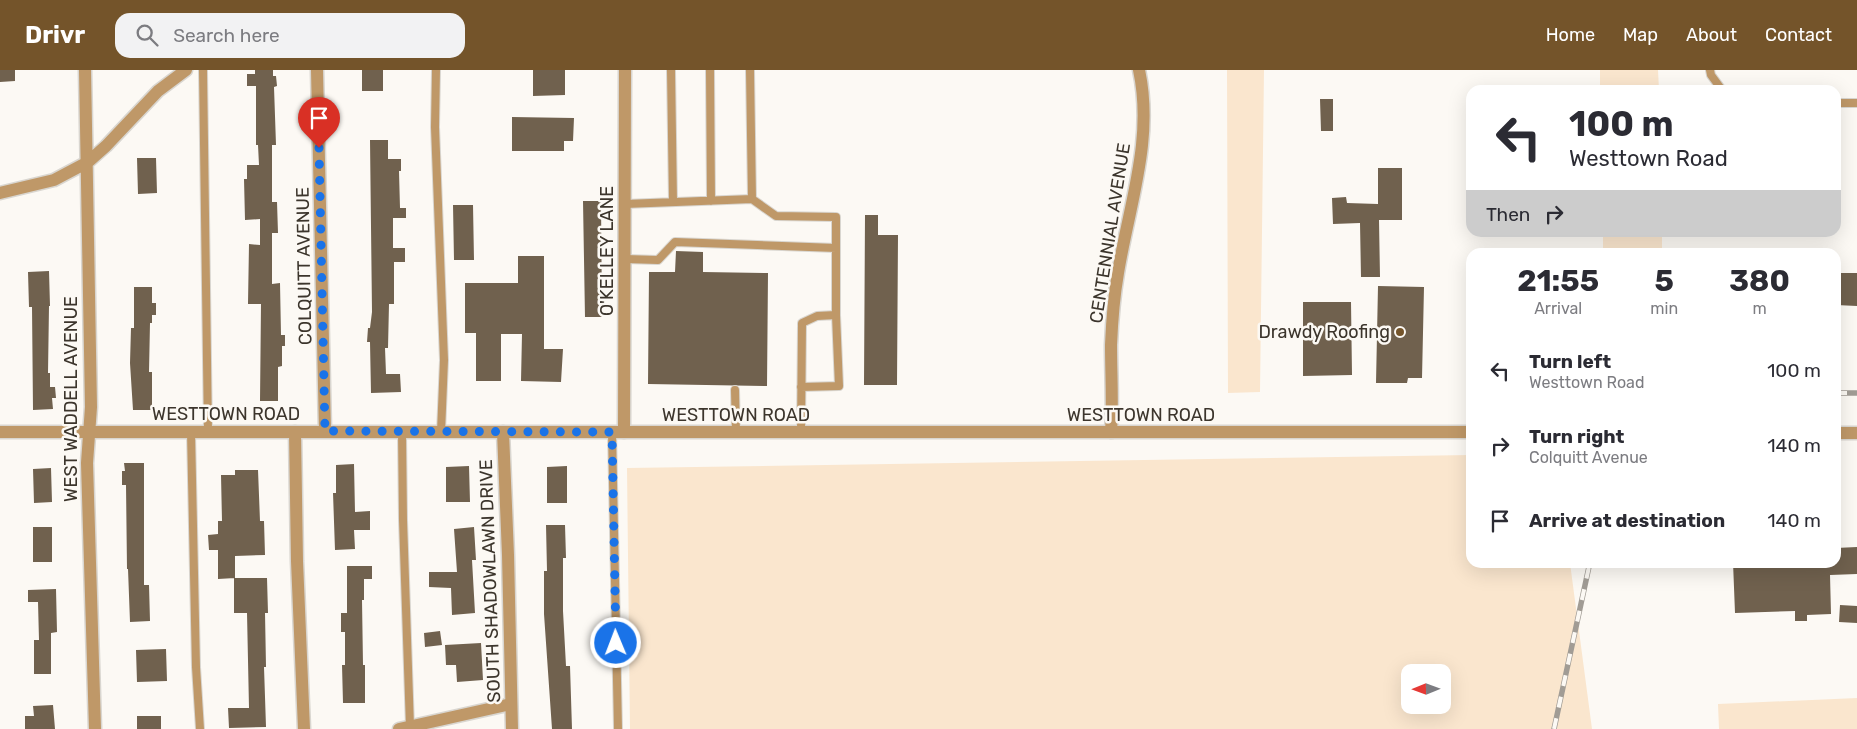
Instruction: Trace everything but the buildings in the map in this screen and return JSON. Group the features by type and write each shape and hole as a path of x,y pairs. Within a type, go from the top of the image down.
{"street":[{"name":"WEST WADDELL AVENUE","path":"85,70 91,407 86,463 95,729"},
{"path":"0,193 54,180 88,162 106,146 158,91 186,70"},
{"name":"COLQUITT AVENUE","path":"318,70 325,431"},
{"name":"O'KELLEY LANE","path":"618,432 625,259 625,70"},
{"name":"CENTENNIAL AVENUE","path":"1111,432 1113,406 1111,346 1118,272 1139,168 1145,120 1139,70"},
{"name":"WESTTOWN ROAD","path":"0,432 1466,432"},
{"path":"295,432 297,561 304,729"},
{"name":"SOUTH SHADOWLAWN DRIVE","path":"502,432 508,555 512,729"},
{"path":"1841,433 1857,433"},
{"path":"405,728 511,704"}],"lane":[{"path":"203,70 208,432"},
{"path":"436,70 436,127 444,360 442,432"},
{"path":"671,70 673,202"},
{"path":"710,70 711,201"},
{"path":"750,70 752,199"},
{"path":"1710,70 1711,75 1718,85"},
{"path":"1841,103 1857,103"},
{"path":"625,204 752,199 776,216 836,217 836,315 839,386 801,387"},
{"path":"625,259 658,260 675,242 836,248"},
{"path":"801,432 802,323 817,316 836,315"},
{"path":"735,390 736,432"},
{"path":"192,432 196,667 200,729"},
{"path":"402,432 405,728"},
{"path":"618,432 618,729"}],"shaded area":[{"path":"1227,70 1264,70 1260,392 1228,393"},
{"path":"1600,70 1658,70 1659,85 1600,85"},
{"path":"1603,237 1662,237 1662,248 1603,248"},
{"path":"1466,455 1466,568 1571,568 1592,729 630,729 627,468"},
{"path":"1857,698 1857,729 1719,729 1718,704"}],"railway":[{"path":"1841,393 1857,393"},
{"path":"1554,729 1589,568"}],"place":[{"name":"Drawdy Roofing","path":"1400,332"}],"route":[{"path":"319,148 325,431 612,432 616,643"}]}
